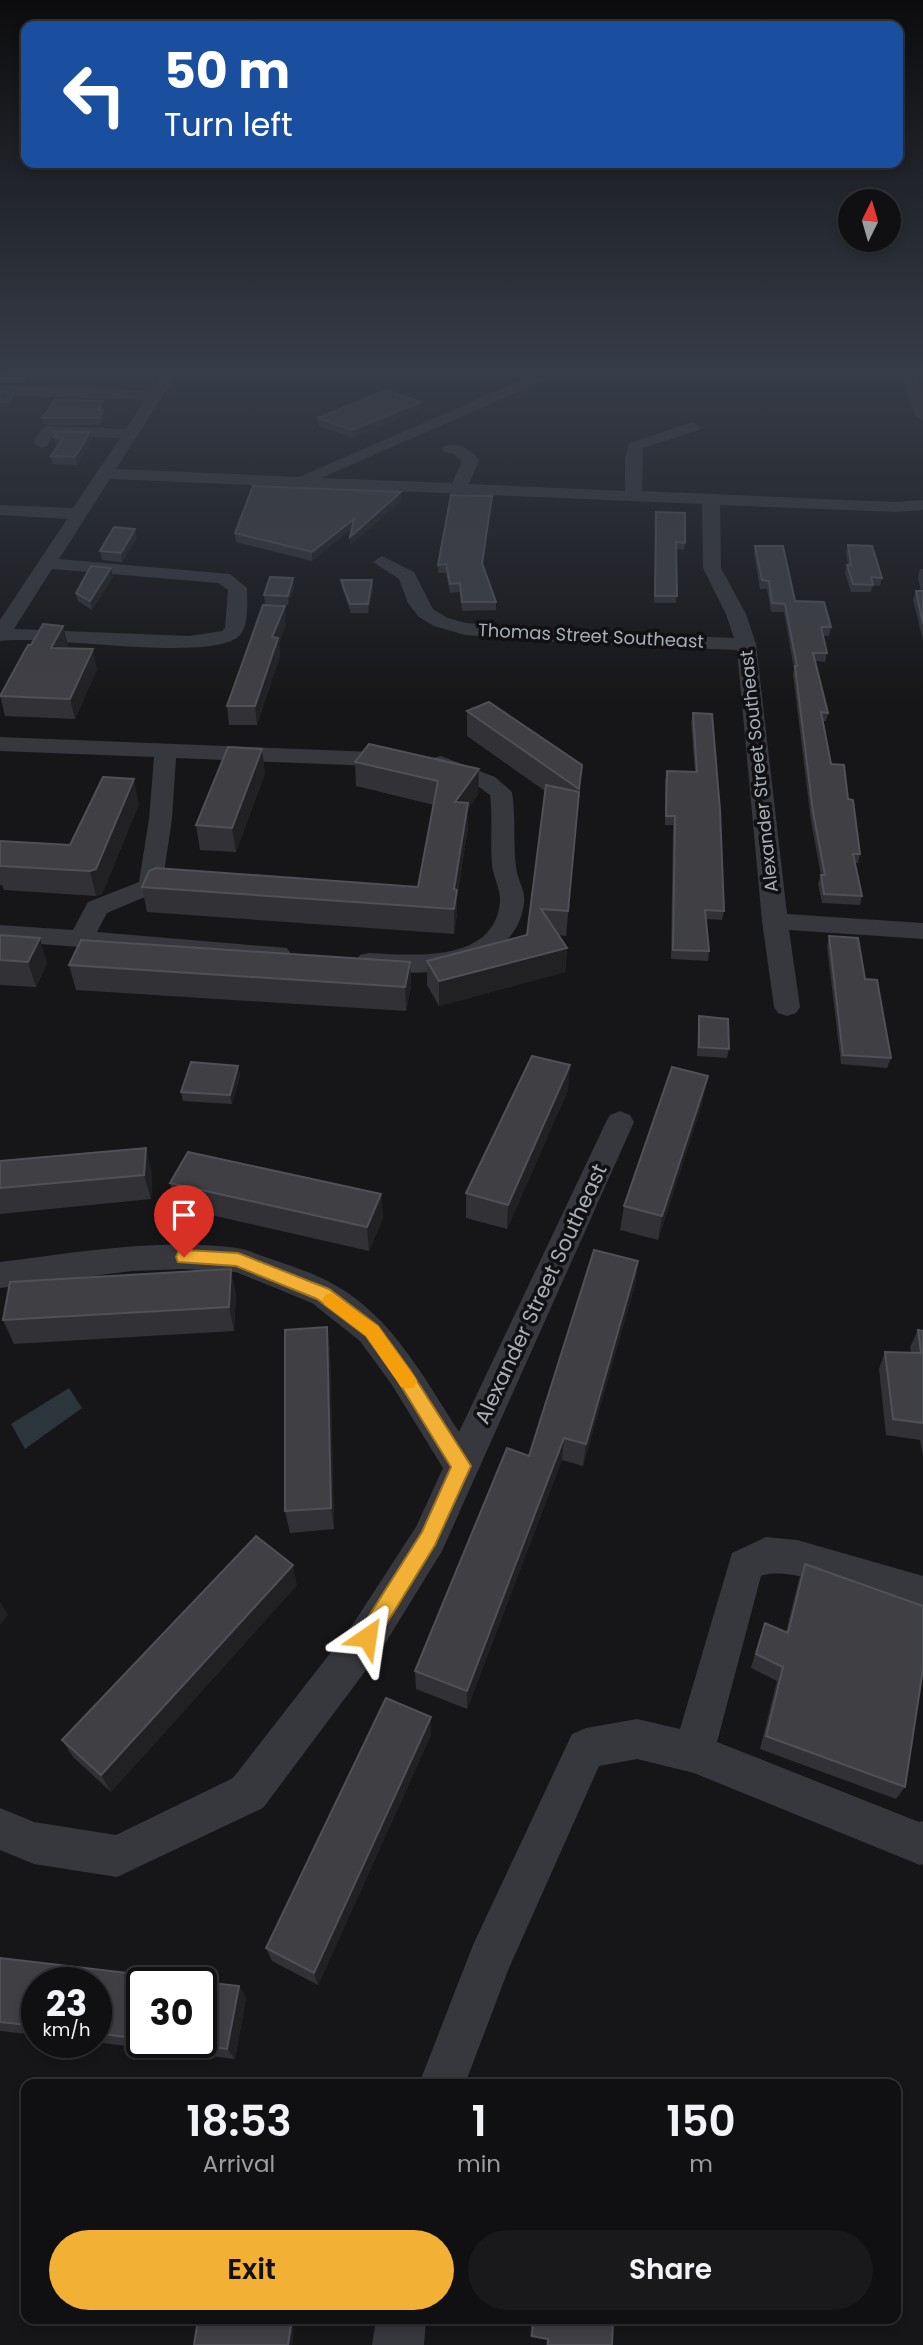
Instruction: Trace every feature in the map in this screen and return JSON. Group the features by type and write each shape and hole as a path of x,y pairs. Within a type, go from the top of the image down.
{"street":[{"path":"0,635 101,482"},
{"path":"332,482 711,500 895,507 923,505"},
{"path":"458,488 461,482"},
{"path":"633,496 635,482"},
{"name":"Alexander Street Southeast","path":"711,500 712,568 736,614 746,644 775,921 788,1007"},
{"path":"0,510 79,514"},
{"name":"Thomas Street Southeast","path":"382,562 407,576 418,603 426,613 465,629 583,638 746,644"},
{"path":"0,635 190,642 228,636 235,629 238,588 223,578 46,563"},
{"path":"0,744 437,761 487,782 501,792 504,867 513,899 504,928 493,942 473,954 446,962 404,963 352,959"},
{"path":"81,939 97,908 150,886 166,775 165,751"},
{"path":"775,921 923,931"},
{"path":"0,933 300,956"},
{"name":"Alexander Street Southeast","path":"0,1829 34,1843 117,1856 248,1793 367,1637 429,1539 620,1122"},
{"path":"0,1275 132,1259 238,1259 311,1289 323,1294 372,1331 461,1466"},
{"path":"694,1753 745,1564 766,1554 797,1557 923,1594"},
{"path":"444,2079 489,1961 586,1748 637,1739 694,1753 920,1844 923,1842"},
{"path":"398,2345 400,2324"}],"shaded area":[{"path":"69,1388 82,1408 25,1449 11,1424"}],"building":[{"path":"253,486 401,492 350,537 354,519 312,552 235,533"},
{"path":"451,495 492,496 482,563 496,602 462,602 460,583 450,584 446,564 438,565"},
{"path":"656,512 685,513 685,543 676,542 677,596 655,596"},
{"path":"114,527 135,529 121,553 100,551"},
{"path":"848,545 872,546 882,578 871,577 873,585 853,584 847,565 851,565"},
{"path":"755,546 783,546 795,601 824,602 831,627 821,627 827,653 813,653 828,713 821,712 831,764 844,765 848,799 853,800 860,854 853,854 862,896 824,894 821,875 825,875 813,812 797,666 785,604 772,603 769,581 762,580"},
{"path":"91,566 111,568 90,601 76,593"},
{"path":"270,577 293,578 288,596 264,595"},
{"path":"341,580 372,580 368,604 350,604"},
{"path":"916,591 923,591 923,624"},
{"path":"263,605 285,606 272,637 278,638 255,706 227,706"},
{"path":"43,624 63,626 51,648 93,649 70,699 0,696 28,645 31,645"},
{"path":"489,702 582,765 579,789 467,711"},
{"path":"693,713 712,714 720,810 724,911 705,910 709,951 673,950 675,816 666,816 667,771 697,772"},
{"path":"369,744 479,769 455,802 468,803 454,889 457,890 454,909 142,887 149,871 156,868 418,887 438,781 355,762"},
{"path":"228,747 262,749 232,828 196,825"},
{"path":"103,777 134,779 96,869 90,871 0,866 0,841 70,845"},
{"path":"546,785 579,792 568,911 541,909 567,948 439,981 427,961 527,935"},
{"path":"0,935 40,938 28,962 0,960"},
{"path":"829,936 858,938 865,979 877,980 891,1058 843,1055"},
{"path":"81,940 410,962 405,987 69,965"},
{"path":"699,1016 728,1019 729,1049 699,1047"},
{"path":"532,1056 570,1065 508,1205 466,1193"},
{"path":"191,1062 238,1066 230,1095 181,1092"},
{"path":"672,1067 708,1076 662,1216 624,1206"},
{"path":"146,1148 144,1175 0,1188 0,1161"},
{"path":"188,1152 381,1194 367,1227 170,1183"},
{"path":"594,1250 638,1261 586,1444 564,1438 467,1691 415,1671 507,1448 529,1456"},
{"path":"231,1269 229,1307 3,1320 10,1282"},
{"path":"327,1327 331,1508 285,1511 285,1330"},
{"path":"918,1330 923,1331 923,1423 893,1419 885,1352 921,1353"},
{"path":"256,1536 293,1565 101,1775 62,1740"},
{"path":"805,1564 923,1606 923,1669 905,1787 766,1736 783,1667 756,1654 765,1623 788,1633"},
{"path":"386,1698 431,1717 314,1973 266,1948"},
{"path":"0,1958 77,1967 21,1967 21,2024 0,2022"},
{"path":"112,1971 126,1973 126,2037 112,2035"},
{"path":"217,1983 239,1986 227,2049 217,2048"},
{"path":"197,2324 291,2324 288,2345 194,2345"},
{"path":"533,2324 613,2324 612,2345 548,2345 548,2339 532,2336"}],"slow traffic":[{"path":"331,1300 372,1331 408,1381"}],"route":[{"path":"184,1257 238,1259 323,1294 372,1331 461,1466 429,1539 367,1637"}]}
